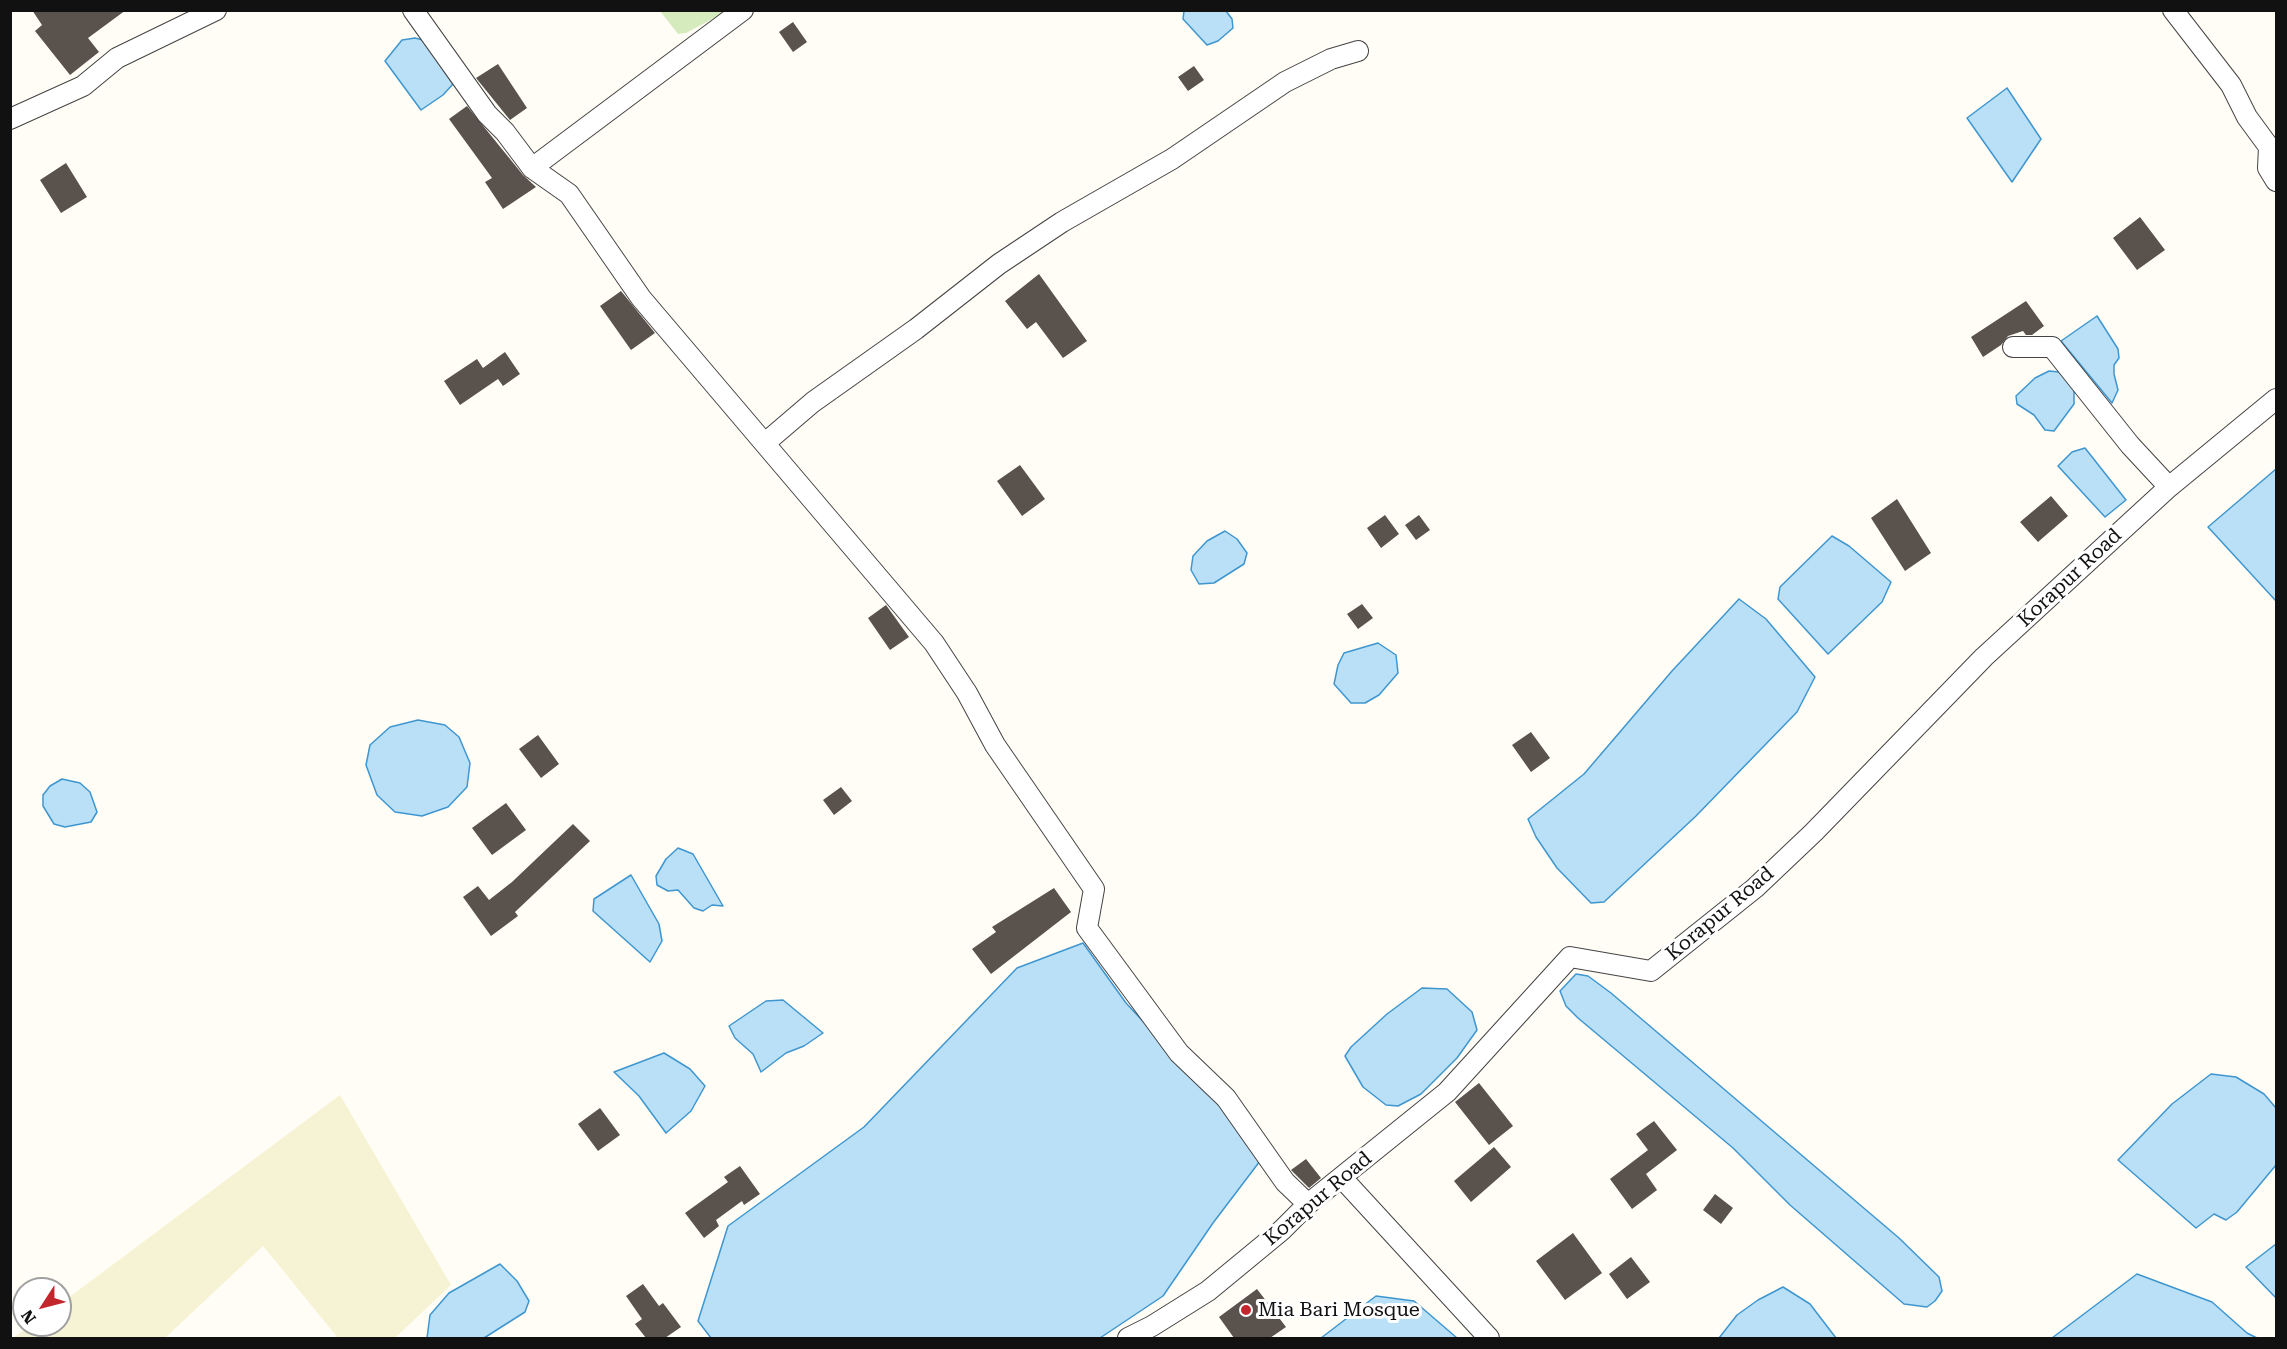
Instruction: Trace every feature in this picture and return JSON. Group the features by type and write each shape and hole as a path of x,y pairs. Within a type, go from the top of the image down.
{"street":[{"path":"10,119 83,86 117,58 216,10"},
{"path":"413,10 487,114 505,132 532,168 569,194 641,297 934,643 967,693 995,746 1094,889 1087,928 1179,1053 1226,1098 1285,1182 1308,1204"},
{"path":"532,168 743,10"},
{"path":"2173,10 2231,84 2247,117 2269,147 2268,168 2277,181"},
{"path":"765,443 813,402 916,329 999,264 1053,228 1172,159 1285,82 1331,59 1358,51"},
{"path":"2013,347 2052,347 2130,445 2169,487"},
{"name":"Korapur Road","path":"1128,1338 1152,1326 1208,1291 1282,1230 1308,1204 1447,1092 1570,957 1651,971 1755,888 1814,832 1984,657 2169,487 2277,399"},
{"path":"1342,1178 1489,1338"}],"shaded area":[{"path":"340,1095 451,1285 395,1338 338,1338 263,1246 165,1338 13,1338 72,1337 72,1295"}],"green space":[{"path":"660,11 727,11 686,33 678,34"}],"water":[{"path":"1184,11 1226,11 1232,19 1233,28 1218,41 1207,45 1183,19"},
{"path":"415,38 423,40 453,84 443,95 421,110 385,61 402,40"},
{"path":"2007,88 2041,139 2012,182 1967,118"},
{"path":"2097,316 2118,349 2119,358 2114,365 2114,374 2118,390 2112,403 2061,341"},
{"path":"2049,371 2059,372 2074,387 2074,404 2054,431 2045,430 2034,415 2017,404 2016,396 2035,378"},
{"path":"2085,448 2126,500 2105,517 2058,466 2072,452"},
{"path":"2276,469 2276,601 2208,527"},
{"path":"1225,531 1237,539 1247,553 1244,564 1214,583 1199,584 1191,570 1193,556 1207,541"},
{"path":"1832,536 1849,546 1891,582 1882,602 1828,654 1778,599 1780,587"},
{"path":"1739,599 1766,619 1815,677 1797,712 1696,816 1604,902 1591,903 1557,868 1536,837 1528,819 1584,774 1672,671"},
{"path":"1378,643 1396,655 1398,673 1379,695 1365,703 1351,703 1334,684 1338,665 1344,653"},
{"path":"418,720 445,725 459,737 470,763 467,787 448,807 422,816 395,812 377,795 366,765 370,745 390,727"},
{"path":"62,779 80,783 90,792 97,812 91,822 65,827 54,824 43,806 43,795 50,786"},
{"path":"678,848 693,854 723,906 712,905 703,911 694,908 678,890 668,891 657,885 656,876 666,859"},
{"path":"631,875 659,924 662,941 650,962 593,911 594,899"},
{"path":"1083,943 1126,1003 1220,1104 1260,1161 1213,1223 1163,1296 1100,1338 711,1338 698,1321 728,1226 864,1127 1017,968"},
{"path":"1576,974 1588,976 1611,993 1899,1238 1939,1277 1942,1291 1935,1301 1927,1307 1904,1304 1790,1205 1733,1148 1578,1018 1566,1006 1560,991"},
{"path":"1422,988 1447,989 1472,1012 1477,1030 1457,1058 1421,1094 1398,1106 1386,1105 1363,1087 1345,1056 1351,1047 1387,1014"},
{"path":"783,1000 823,1033 804,1046 786,1053 761,1072 753,1054 735,1038 729,1026 766,1001"},
{"path":"664,1053 690,1069 705,1086 691,1111 666,1133 639,1096 614,1072"},
{"path":"2211,1074 2236,1077 2264,1094 2276,1108 2276,1165 2237,1212 2226,1220 2214,1214 2196,1228 2118,1160 2172,1104"},
{"path":"2276,1244 2276,1298 2246,1267"},
{"path":"500,1264 517,1281 529,1301 525,1312 484,1338 427,1338 430,1315 449,1293"},
{"path":"2137,1274 2212,1302 2247,1333 2257,1338 2052,1338"},
{"path":"1783,1287 1810,1304 1836,1338 1719,1338 1737,1315 1758,1300"},
{"path":"1376,1296 1414,1301 1457,1338 1321,1338"}],"building":[{"path":"32,10 126,10 88,38 99,52 70,75 35,31 42,25"},
{"path":"793,22 807,42 793,52 779,32"},
{"path":"498,64 527,108 510,120 476,78"},
{"path":"1194,66 1204,80 1188,91 1178,77"},
{"path":"467,106 523,175 536,187 503,209 485,182 492,178 449,119"},
{"path":"66,163 87,197 61,213 40,180"},
{"path":"2140,217 2165,250 2137,270 2113,238"},
{"path":"1039,274 1087,341 1063,358 1036,322 1027,329 1005,301"},
{"path":"621,291 655,333 631,350 600,306"},
{"path":"2026,301 2044,326 2032,335 2026,335 2023,331 2008,336 2001,345 1983,357 1971,337"},
{"path":"505,352 520,374 503,386 498,379 460,405 444,381 477,359 483,368"},
{"path":"1020,465 1045,499 1022,516 997,481"},
{"path":"2051,496 2068,516 2038,542 2020,522"},
{"path":"1897,499 1931,553 1905,571 1871,518"},
{"path":"1385,515 1399,534 1381,548 1367,528"},
{"path":"1419,515 1430,530 1416,540 1405,525"},
{"path":"1362,604 1373,618 1358,629 1347,614"},
{"path":"886,605 909,637 890,650 868,618"},
{"path":"1531,732 1550,758 1531,772 1512,745"},
{"path":"538,735 559,764 541,778 519,749"},
{"path":"841,787 852,801 834,815 823,800"},
{"path":"506,803 526,830 492,855 472,828"},
{"path":"573,824 590,841 515,912 518,916 491,936 463,897 478,886 489,900 512,882"},
{"path":"1054,888 1071,912 991,974 972,949 996,932 992,927"},
{"path":"1479,1083 1513,1126 1489,1145 1455,1102"},
{"path":"600,1108 620,1135 598,1151 578,1124"},
{"path":"1654,1121 1677,1150 1646,1174 1657,1190 1632,1209 1610,1179 1648,1150 1636,1134"},
{"path":"1494,1147 1511,1167 1471,1202 1454,1181"},
{"path":"1306,1159 1321,1178 1309,1188 1291,1170"},
{"path":"740,1166 760,1194 744,1205 742,1201 716,1220 719,1226 704,1238 685,1213 728,1182 724,1177"},
{"path":"1715,1194 1733,1208 1721,1224 1703,1210"},
{"path":"1573,1233 1602,1273 1565,1300 1536,1261"},
{"path":"1631,1257 1650,1282 1627,1299 1609,1274"},
{"path":"643,1284 659,1306 663,1303 681,1327 665,1338 646,1338 635,1324 642,1319 626,1296"},
{"name":"Mia Bari Mosque","path":"1257,1289 1286,1327 1270,1338 1234,1338 1219,1317"}],"place":[{"name":"Mia Bari Mosque","path":"1246,1310"}]}
